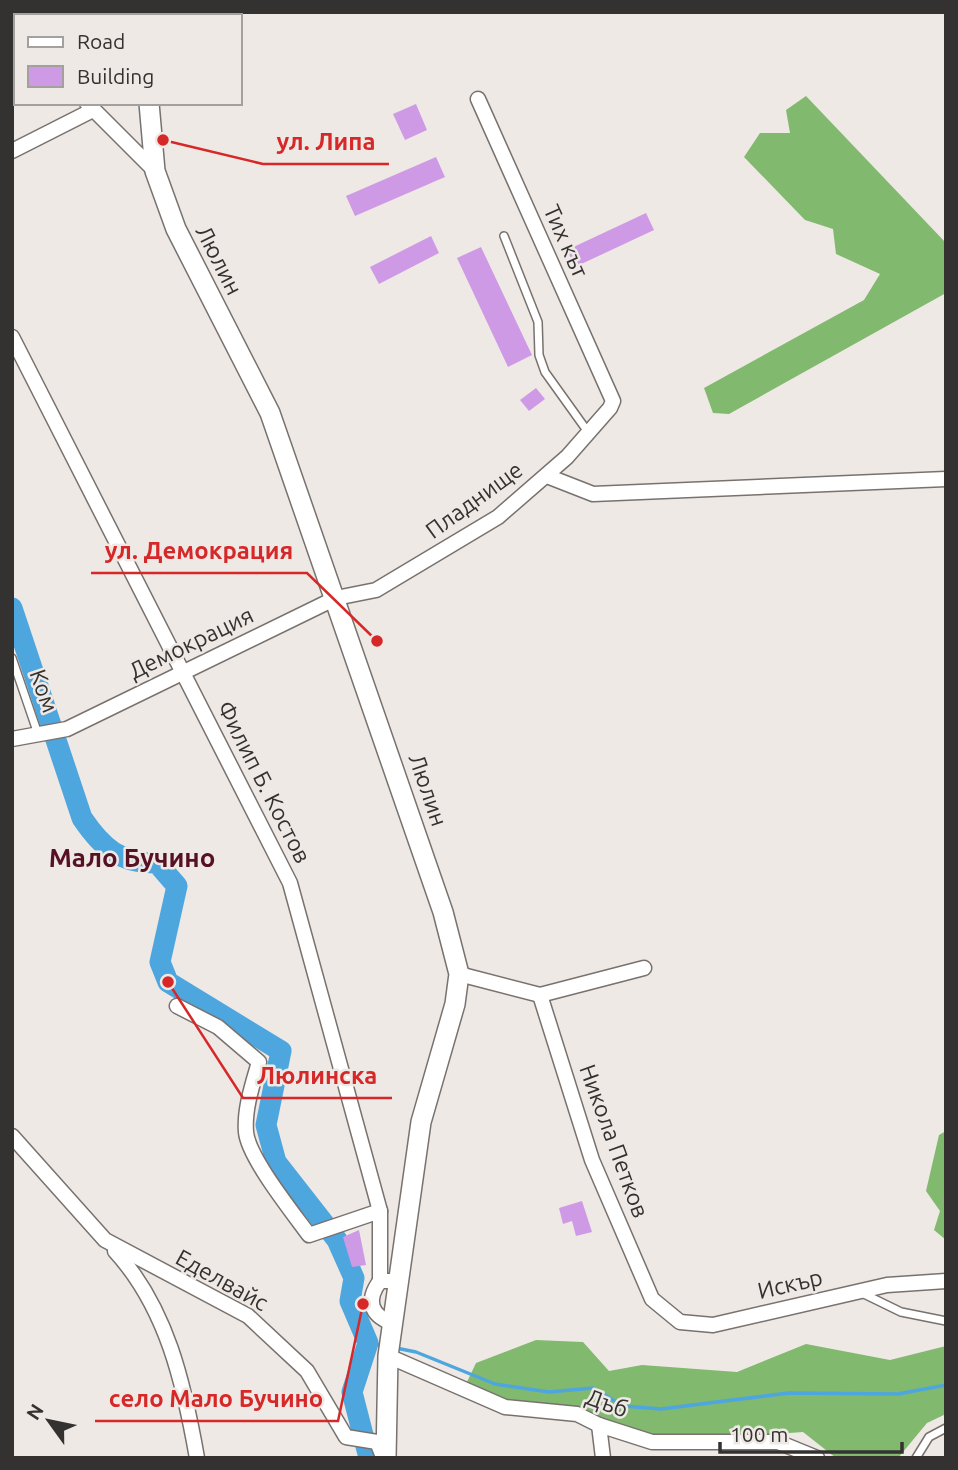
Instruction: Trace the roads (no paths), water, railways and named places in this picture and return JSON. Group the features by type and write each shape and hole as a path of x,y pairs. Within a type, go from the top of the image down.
{"street":[{"name":"Тих кът","path":"478,99 613,401"},
{"name":"Люлин","path":"149,105 155,171 176,229 270,413 443,912 459,974 455,1004 421,1122 389,1281 392,1323 387,1356 385,1458"},
{"path":"12,151 89,107 155,171"},
{"name":"Филип Б. Костов","path":"12,337 290,883 380,1211 389,1281"},
{"name":"Пладнище","path":"336,598 376,590 439,555 498,517 547,476 588,433 613,401"},
{"path":"547,476 593,494 946,479"},
{"name":"Демокрация","path":"12,739 39,737 67,729 336,598"},
{"path":"459,974 540,995 645,968"},
{"name":"Никола Петков","path":"540,995 592,1160 652,1300"},
{"path":"177,1006 218,1027 259,1062 251,1092 246,1134 263,1170 309,1235 380,1211"},
{"name":"Еделвайс","path":"12,1136 128,1264 159,1315 186,1393 197,1458"},
{"name":"Еделвайс","path":"106,1240 206,1297 248,1316 307,1371 346,1437 377,1442 385,1458"},
{"name":"Искър","path":"652,1300 680,1322 713,1325 887,1285 946,1281"},
{"name":"Дъб","path":"387,1356 505,1407 577,1414 599,1425 652,1441 778,1442 817,1458"},
{"path":"599,1425 603,1458"}],"lane":[{"path":"504,236 538,322 539,355 545,372 588,433"},
{"name":"Ком","path":"12,658 39,737"},
{"path":"858,1292 901,1312 946,1321"},
{"path":"916,1458 929,1437 946,1428"}],"waterway":[{"path":"12,608 82,818 97,838 113,852 133,860 157,863 177,886 160,962 168,982 281,1051 266,1125 276,1162 337,1240 354,1278 350,1301 368,1343 352,1392 369,1458"},
{"path":"368,1343 381,1345"},
{"path":"396,1348 416,1352 495,1384 549,1392 593,1388 623,1406 661,1409 789,1393 898,1394 946,1385"}],"place":[{"name":"ул. Липа","path":"163,140"},
{"name":"ул. Демокрация","path":"377,641"},
{"name":"Люлинска","path":"168,982"},
{"name":"село Мало Бучино","path":"363,1304"}],"district":[{"name":"Мало Бучино","path":"132,858"}]}
